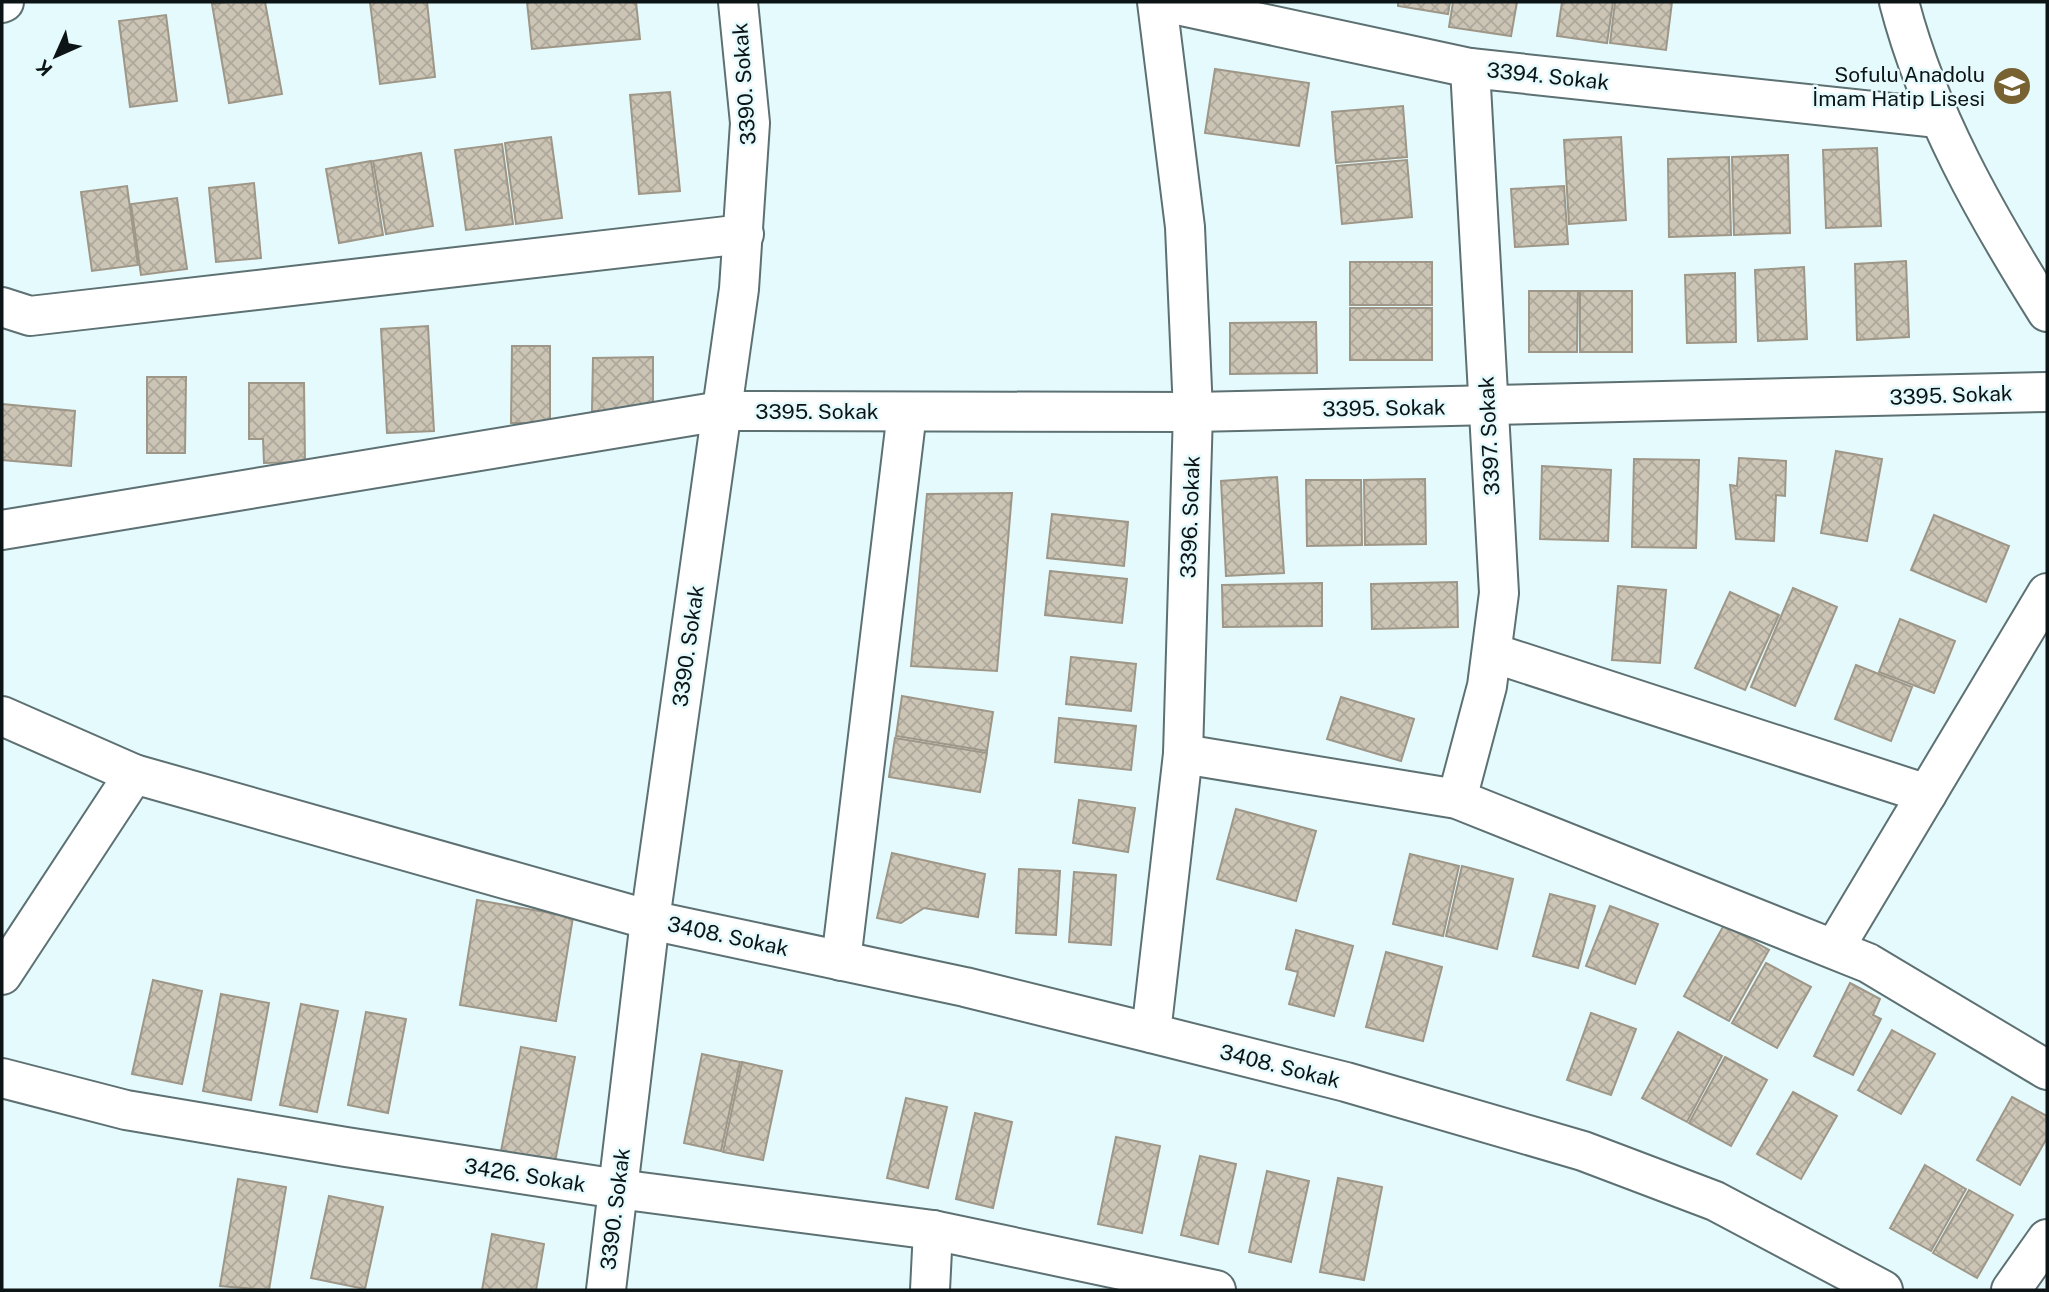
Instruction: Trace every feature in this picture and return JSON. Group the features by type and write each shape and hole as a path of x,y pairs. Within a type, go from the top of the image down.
{"street":[{"name":"3390. Sokak","path":"606,1290 650,920 744,234 750,123 738,2"},
{"name":"3396. Sokak","path":"1151,1033 1183,754 1192,412 1185,227 1157,2"},
{"name":"3394. Sokak","path":"1163,2 1470,68 1938,118"},
{"path":"1899,2 1938,118 1981,202 2047,312"},
{"name":"3397. Sokak","path":"1457,799 1493,653 1499,593 1470,68"},
{"path":"2,307 30,316 744,234"},
{"name":"3395. Sokak","path":"2,530 721,411 1192,412 2047,392"},
{"path":"841,961 907,412"},
{"path":"1833,949 2047,593"},
{"path":"1493,653 1927,794"},
{"name":"3408. Sokak","path":"2,716 134,774 650,920 1151,1033 1383,1093 1583,1150 1715,1201 1883,1290"},
{"path":"1183,754 1457,799 1868,963 2047,1070"},
{"path":"2,975 134,774"},
{"name":"3426. Sokak","path":"2,1079 126,1110 618,1189 933,1230 1216,1290"},
{"path":"930,1290 933,1230"},
{"path":"2011,1290 2047,1239"}],"building":[{"path":"265,2 282,94 229,103 212,4"},
{"path":"370,2 427,2 435,77 380,84"},
{"path":"527,2 636,2 640,39 532,49"},
{"path":"1398,2 1450,2 1448,14 1398,6"},
{"path":"1453,2 1517,2 1511,36 1449,27"},
{"path":"1562,2 1613,2 1607,43 1557,36"},
{"path":"1615,2 1672,2 1666,50 1610,43"},
{"path":"166,15 177,101 130,107 119,21"},
{"path":"1215,69 1309,83 1299,146 1205,133"},
{"path":"670,92 680,191 639,194 630,95"},
{"path":"1403,106 1407,157 1336,163 1332,112"},
{"path":"551,137 562,218 516,224 505,143"},
{"path":"1621,137 1626,220 1569,224 1564,140"},
{"path":"502,144 513,224 466,230 455,150"},
{"path":"1877,148 1881,226 1826,228 1823,150"},
{"path":"421,153 433,226 386,234 373,161"},
{"path":"1788,155 1790,233 1734,235 1732,157"},
{"path":"1729,157 1731,235 1669,237 1668,159"},
{"path":"1407,160 1412,217 1342,224 1337,166"},
{"path":"371,161 383,235 339,243 326,169"},
{"path":"254,183 261,258 216,262 209,188"},
{"path":"127,186 138,265 92,271 81,192"},
{"path":"1564,186 1568,244 1515,247 1511,189"},
{"path":"177,198 187,269 141,275 131,204"},
{"path":"1906,261 1909,337 1857,340 1855,264"},
{"path":"1350,262 1432,262 1432,305 1350,305"},
{"path":"1804,267 1807,339 1758,341 1755,270"},
{"path":"1735,273 1736,342 1687,343 1685,275"},
{"path":"1529,291 1578,291 1577,352 1529,352"},
{"path":"1580,291 1632,291 1632,352 1580,352"},
{"path":"1350,308 1432,308 1432,360 1350,360"},
{"path":"1316,322 1317,373 1230,374 1230,323"},
{"path":"428,326 434,431 387,433 381,329"},
{"path":"512,346 550,346 550,423 511,423"},
{"path":"653,357 653,411 592,411 593,358"},
{"path":"147,377 186,377 185,453 147,453"},
{"path":"249,383 304,383 305,462 264,463 263,439 249,439"},
{"path":"2,404 75,411 71,466 2,460"},
{"path":"1836,451 1882,459 1867,541 1821,533"},
{"path":"1739,458 1786,461 1785,496 1776,495 1774,541 1736,539 1730,485 1737,486"},
{"path":"1634,459 1699,460 1696,548 1632,547"},
{"path":"1542,466 1611,470 1608,541 1540,539"},
{"path":"1277,477 1284,573 1226,576 1221,481"},
{"path":"1425,479 1426,544 1365,545 1364,480"},
{"path":"1306,480 1361,480 1362,545 1307,546"},
{"path":"1012,493 997,671 911,666 927,494"},
{"path":"1052,514 1128,522 1124,566 1047,558"},
{"path":"1934,515 2009,546 1986,602 1911,570"},
{"path":"1050,571 1127,579 1122,623 1045,615"},
{"path":"1457,582 1458,627 1372,629 1371,584"},
{"path":"1322,583 1322,626 1223,627 1222,585"},
{"path":"1618,586 1666,590 1660,663 1612,660"},
{"path":"1793,588 1837,607 1795,706 1751,687"},
{"path":"1730,592 1779,615 1745,690 1695,668"},
{"path":"1900,619 1955,641 1934,693 1879,672"},
{"path":"1071,657 1136,664 1131,711 1066,704"},
{"path":"1856,665 1912,687 1891,741 1835,719"},
{"path":"902,696 993,712 987,751 896,736"},
{"path":"1341,697 1414,719 1401,761 1327,739"},
{"path":"1059,718 1136,726 1131,770 1055,762"},
{"path":"895,738 987,753 980,792 889,777"},
{"path":"1079,800 1135,808 1128,852 1073,843"},
{"path":"1236,809 1316,831 1296,901 1217,879"},
{"path":"892,853 985,874 978,917 924,908 901,923 877,918"},
{"path":"1410,854 1459,866 1443,936 1393,924"},
{"path":"1462,866 1513,879 1497,949 1446,936"},
{"path":"1019,869 1060,871 1056,935 1016,933"},
{"path":"1074,872 1116,875 1111,945 1069,942"},
{"path":"1550,894 1595,906 1578,968 1533,956"},
{"path":"477,900 573,917 556,1021 460,1005"},
{"path":"1610,906 1658,924 1635,984 1586,966"},
{"path":"1724,925 1769,950 1729,1021 1684,996"},
{"path":"1296,930 1353,946 1334,1016 1289,1004 1298,972 1286,969"},
{"path":"1386,952 1442,967 1423,1041 1366,1027"},
{"path":"1766,963 1811,987 1777,1048 1732,1023"},
{"path":"153,980 202,991 182,1084 132,1074"},
{"path":"1850,983 1880,999 1873,1015 1881,1019 1853,1075 1814,1056"},
{"path":"221,994 269,1003 251,1100 203,1091"},
{"path":"301,1004 338,1011 317,1112 280,1105"},
{"path":"366,1012 406,1019 388,1113 348,1105"},
{"path":"1591,1013 1636,1029 1611,1095 1567,1080"},
{"path":"1892,1030 1935,1054 1901,1114 1858,1090"},
{"path":"1678,1032 1722,1056 1687,1122 1642,1098"},
{"path":"521,1047 575,1057 555,1162 501,1151"},
{"path":"702,1054 740,1062 721,1151 684,1143"},
{"path":"1725,1057 1767,1080 1731,1146 1689,1123"},
{"path":"742,1062 782,1071 763,1160 723,1152"},
{"path":"1793,1092 1837,1116 1801,1179 1757,1154"},
{"path":"2012,1097 2047,1116 2047,1138 2020,1185 1977,1160"},
{"path":"906,1098 947,1107 928,1188 887,1178"},
{"path":"975,1113 1012,1122 993,1208 956,1199"},
{"path":"1116,1137 1160,1146 1142,1233 1098,1224"},
{"path":"1200,1156 1236,1164 1218,1244 1181,1235"},
{"path":"1925,1165 1966,1189 1931,1251 1890,1228"},
{"path":"1267,1171 1309,1181 1291,1262 1249,1252"},
{"path":"1338,1178 1382,1187 1364,1280 1320,1272"},
{"path":"238,1179 286,1187 269,1290 220,1286"},
{"path":"1969,1190 2013,1215 1977,1278 1933,1253"},
{"path":"329,1196 383,1207 365,1289 311,1278"},
{"path":"492,1234 544,1244 536,1290 482,1290"}],"place":[{"name":"Sofulu Anadolu İmam Hatip Lisesi","path":"2012,86"}]}
